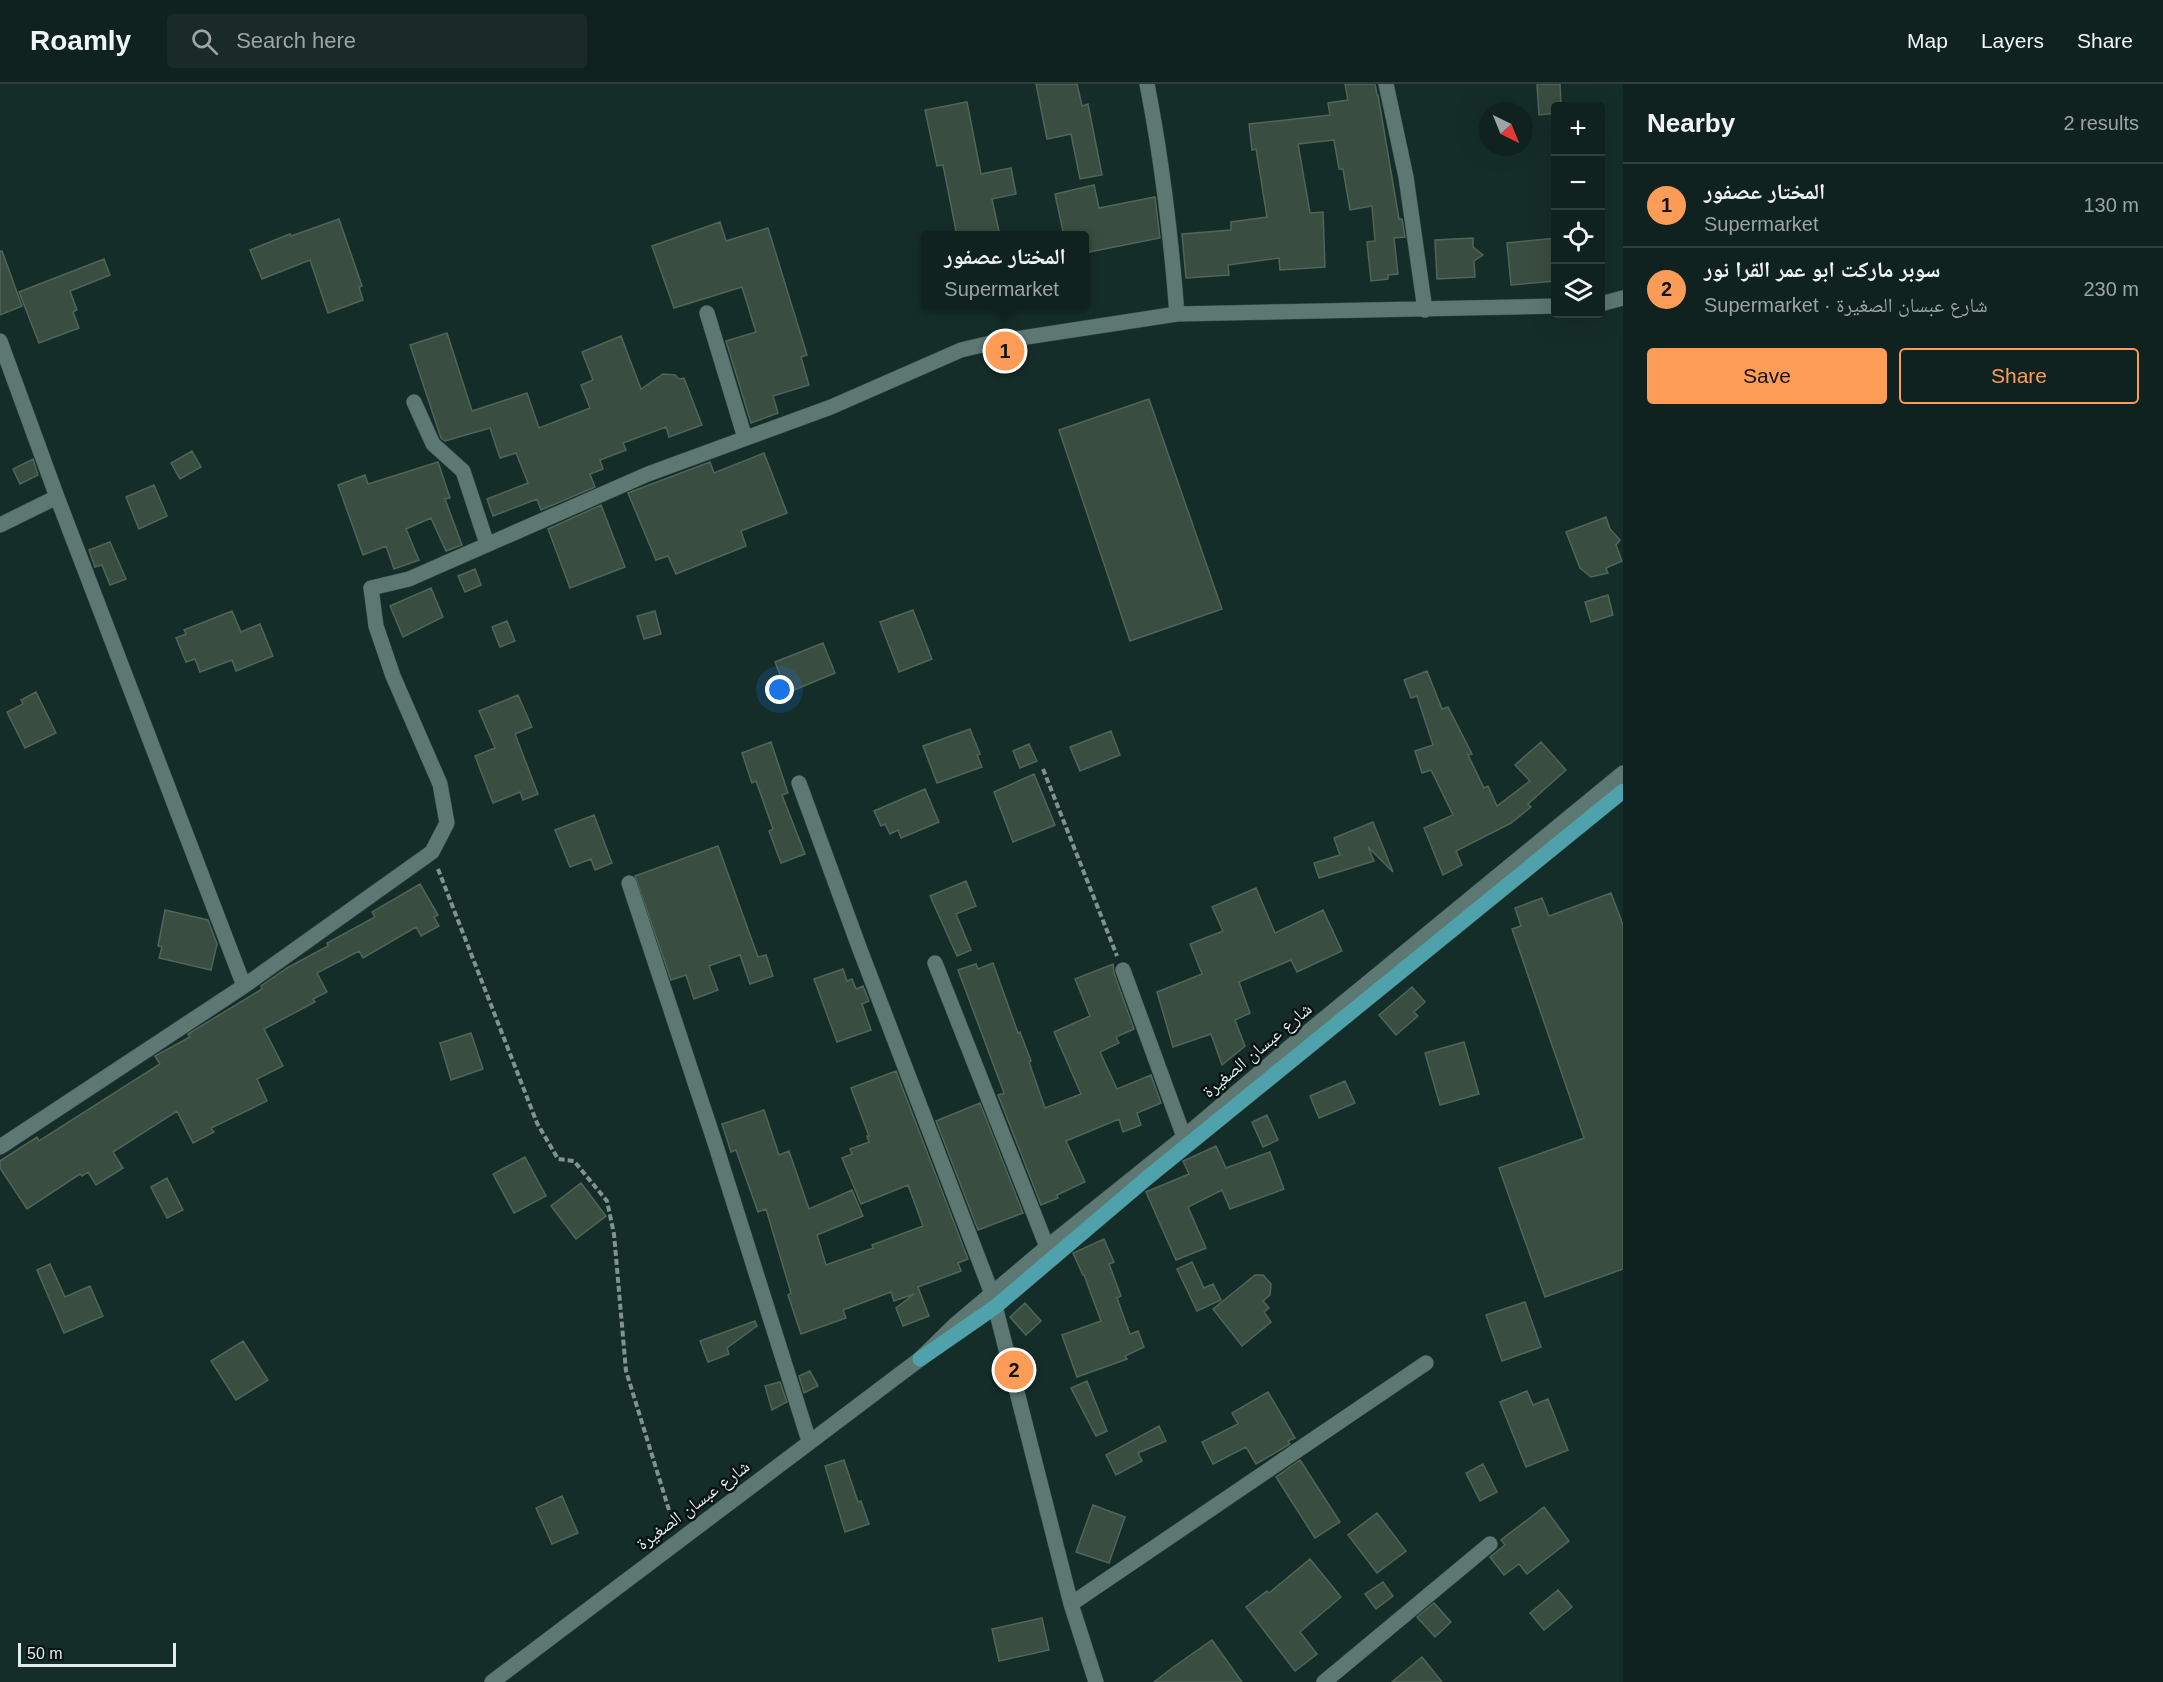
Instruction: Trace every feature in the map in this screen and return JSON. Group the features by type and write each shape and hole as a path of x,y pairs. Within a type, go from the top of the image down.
{"main road":[{"name":"شارع عبسان الصغيرة","path":"920,1359 1623,792"}],"street":[{"path":"1148,84 1171,242 1177,314"},
{"path":"1386,84 1406,177 1425,310"},
{"path":"1605,302 1623,298"},
{"path":"0,1147 244,986 432,852 447,823 440,784 389,666 376,626 372,588 409,579 648,474 831,407 961,350 995,342 1177,314 1551,306"},
{"path":"707,313 745,438"},
{"path":"0,341 57,497 244,986"},
{"path":"414,402 433,444 463,471 487,544"},
{"path":"0,525 57,497"},
{"name":"شارع عبسان الصغيرة","path":"993,1301 1047,1246 1184,1137 1292,1045 1623,773"},
{"path":"799,783 993,1301 1071,1604 1096,1682"},
{"path":"629,883 715,1143 809,1441"},
{"path":"935,963 1047,1246"},
{"path":"1123,970 1184,1137"},
{"name":"شارع عبسان الصغيرة","path":"492,1682 920,1359"},
{"path":"1071,1604 1426,1363"},
{"path":"1323,1682 1490,1545"}],"path":[{"path":"1043,769 1123,970"},
{"path":"432,852 537,1124 558,1159 574,1161 607,1201 614,1234 626,1371 679,1541"}],"building":[{"path":"1036,84 1077,84 1082,106 1088,104 1102,175 1080,179 1071,134 1047,139"},
{"path":"1345,84 1375,84 1399,219 1402,219 1405,237 1394,238 1398,274 1388,275 1388,279 1371,281 1367,242 1375,241 1372,206 1350,210 1343,169 1339,169 1334,140 1298,144 1310,213 1323,212 1325,267 1280,270 1279,258 1228,265 1229,275 1186,278 1182,234 1231,230 1231,222 1267,217 1256,149 1252,150 1249,124 1330,115 1328,103 1348,100"},
{"path":"1537,84 1560,84 1561,102 1551,102 1551,114 1539,115"},
{"path":"967,102 981,174 1011,168 1016,194 992,199 999,231 956,231 943,165 937,166 925,110"},
{"path":"1094,185 1099,208 1155,197 1160,238 1089,252 1089,231 1063,231 1055,194"},
{"path":"339,219 362,286 359,287 363,300 328,313 310,260 262,279 250,250 290,234 291,236"},
{"path":"720,222 726,241 768,228 807,355 801,357 809,385 773,396 778,413 751,423 726,341 756,332 742,287 674,308 652,246"},
{"path":"1473,238 1473,247 1483,255 1474,261 1475,277 1437,279 1435,240"},
{"path":"1551,239 1551,281 1511,285 1507,243"},
{"path":"0,251 2,251 22,306 0,315"},
{"path":"104,259 110,275 70,291 77,310 73,312 79,328 39,343 19,292"},
{"path":"447,333 472,411 527,393 539,428 590,408 581,385 593,380 582,352 621,336 641,389 663,374 675,375 679,379 684,378 702,425 669,437 666,427 623,443 626,450 600,460 603,469 590,474 595,487 541,510 537,499 493,516 487,499 528,483 516,453 500,458 490,428 445,441 441,438 410,345"},
{"path":"1149,399 1222,609 1130,641 1059,430"},
{"path":"192,451 201,467 180,479 171,463"},
{"path":"764,453 787,513 741,531 746,546 676,574 668,556 656,560 628,493 710,462 714,473"},
{"path":"33,459 38,475 20,484 13,469"},
{"path":"438,462 450,498 445,499 462,545 446,551 431,518 406,529 419,560 394,569 386,546 363,555 338,485 365,475 368,484"},
{"path":"154,485 167,516 139,529 126,497"},
{"path":"601,505 625,567 570,588 548,529"},
{"path":"1606,517 1610,529 1620,540 1616,545 1622,561 1606,568 1608,573 1591,577 1580,568 1566,532"},
{"path":"110,542 126,579 110,585 102,565 95,567 89,550"},
{"path":"475,569 481,585 465,592 458,576"},
{"path":"431,588 443,617 403,637 390,606"},
{"path":"1608,595 1613,615 1591,622 1585,602"},
{"path":"913,610 932,659 899,672 880,622"},
{"path":"232,611 241,632 260,624 273,656 236,671 232,660 200,672 195,659 186,662 176,638 186,634 184,630"},
{"path":"655,611 661,634 644,639 637,616"},
{"path":"507,621 515,641 500,647 492,627"},
{"path":"823,643 835,673 787,693 775,662"},
{"path":"1427,671 1442,709 1448,707 1472,754 1468,755 1484,788 1488,786 1497,806 1530,781 1515,765 1541,742 1566,770 1528,804 1531,807 1511,823 1456,851 1462,865 1443,875 1424,828 1453,815 1431,770 1422,773 1415,751 1433,745 1417,696 1411,698 1404,680"},
{"path":"36,692 56,733 25,748 7,712 23,704 21,700"},
{"path":"518,695 532,727 515,734 538,794 523,800 520,792 493,803 475,756 495,748 479,711"},
{"path":"970,729 980,754 977,755 982,767 937,783 923,746"},
{"path":"1111,731 1120,755 1080,771 1070,747"},
{"path":"771,742 788,793 782,795 805,854 781,863 769,831 773,829 756,781 752,783 742,753"},
{"path":"1029,744 1037,761 1020,768 1013,751"},
{"path":"1034,774 1055,825 1013,842 994,792"},
{"path":"925,789 939,822 901,838 898,830 890,834 885,824 881,826 874,811"},
{"path":"594,815 612,863 595,870 591,859 570,867 555,830"},
{"path":"1373,822 1393,872 1368,847 1374,861 1319,878 1314,863 1340,855 1334,838"},
{"path":"718,846 758,957 766,955 773,976 750,984 740,955 709,966 718,990 694,999 686,975 671,980 635,876"},
{"path":"966,881 976,906 956,914 971,950 957,956 930,896"},
{"path":"420,884 438,915 434,917 439,926 421,936 416,927 363,958 359,951 317,973 327,992 313,999 315,1002 264,1029 283,1066 257,1079 267,1101 211,1128 214,1132 193,1143 177,1111 113,1152 123,1168 96,1185 88,1172 82,1176 80,1174 27,1209 0,1168 0,1161 37,1137 39,1141 160,1064 155,1056 190,1037 188,1034 262,989 261,986 287,968 375,917 372,912"},
{"path":"1256,888 1275,933 1323,910 1342,951 1297,972 1291,960 1239,982 1250,1013 1235,1020 1245,1046 1222,1065 1211,1034 1173,1047 1157,992 1202,974 1190,944 1223,931 1212,907"},
{"path":"1611,893 1623,925 1623,1269 1545,1297 1499,1168 1584,1138 1512,929 1521,926 1515,908 1542,898 1549,916"},
{"path":"165,910 208,920 217,944 211,970 159,958 162,947 158,946"},
{"path":"993,963 1018,1033 1020,1032 1031,1061 1029,1062 1045,1108 1081,1094 1054,1032 1090,1016 1075,979 1113,964 1114,973 1134,1029 1116,1037 1119,1043 1100,1052 1117,1089 1151,1075 1161,1103 1137,1113 1141,1125 1123,1132 1119,1119 1066,1141 1085,1182 1041,1205 998,1095 1004,1093 958,970 976,964 978,969"},
{"path":"843,969 847,981 852,979 856,989 863,986 869,1001 862,1004 871,1030 837,1042 814,979"},
{"path":"1412,987 1425,1002 1414,1012 1418,1016 1396,1035 1379,1015"},
{"path":"471,1033 483,1069 451,1080 440,1043"},
{"path":"1464,1042 1479,1094 1440,1105 1425,1053"},
{"path":"896,1071 968,1259 958,1263 961,1271 918,1287 929,1316 903,1326 896,1308 914,1294 894,1301 891,1292 843,1310 846,1318 801,1334 788,1295 791,1293 766,1209 758,1212 736,1150 731,1152 722,1124 764,1110 779,1155 789,1151 809,1209 852,1190 863,1216 817,1235 826,1265 923,1226 908,1185 861,1204 842,1158 852,1154 850,1149 869,1142 867,1136 869,1136 851,1088"},
{"path":"1345,1081 1355,1103 1319,1118 1310,1096"},
{"path":"980,1103 1023,1213 978,1230 936,1121"},
{"path":"1267,1115 1278,1140 1263,1147 1252,1122"},
{"path":"1216,1146 1226,1168 1270,1152 1284,1189 1230,1209 1222,1190 1188,1207 1206,1248 1176,1260 1146,1192 1189,1174 1183,1161"},
{"path":"525,1157 546,1196 514,1213 493,1174"},
{"path":"167,1178 183,1210 167,1218 151,1187"},
{"path":"581,1183 606,1216 576,1239 551,1206"},
{"path":"1104,1239 1114,1262 1109,1264 1121,1296 1117,1298 1130,1334 1138,1331 1144,1347 1125,1356 1127,1359 1077,1377 1062,1335 1101,1321 1073,1253"},
{"path":"1192,1262 1204,1288 1213,1284 1221,1300 1197,1311 1177,1269"},
{"path":"50,1264 65,1297 90,1286 103,1316 64,1333 37,1270"},
{"path":"1255,1275 1263,1275 1271,1284 1270,1295 1263,1301 1269,1308 1264,1312 1271,1322 1242,1346 1213,1309"},
{"path":"1525,1302 1541,1347 1502,1361 1486,1315"},
{"path":"1025,1303 1041,1321 1026,1335 1010,1317"},
{"path":"755,1321 757,1326 727,1348 729,1354 708,1362 700,1341"},
{"path":"243,1341 268,1380 236,1400 211,1361"},
{"path":"810,1371 818,1386 804,1393 799,1376"},
{"path":"1087,1381 1107,1431 1096,1436 1071,1388"},
{"path":"780,1382 787,1402 772,1410 765,1386"},
{"path":"1527,1391 1533,1405 1548,1399 1568,1450 1526,1467 1500,1402"},
{"path":"1268,1392 1295,1438 1288,1441 1290,1444 1256,1464 1246,1447 1213,1464 1202,1442 1238,1424 1232,1413"},
{"path":"1159,1426 1166,1441 1138,1453 1142,1461 1116,1475 1106,1455"},
{"path":"844,1460 858,1502 861,1501 869,1524 845,1532 825,1466"},
{"path":"1300,1460 1340,1522 1315,1538 1276,1477"},
{"path":"1483,1464 1497,1492 1480,1501 1466,1473"},
{"path":"562,1496 578,1533 552,1544 536,1508"},
{"path":"1093,1505 1125,1517 1109,1563 1076,1552"},
{"path":"1544,1507 1569,1541 1527,1574 1519,1564 1504,1575 1490,1557 1505,1545 1501,1540"},
{"path":"1377,1513 1406,1551 1377,1573 1348,1535"},
{"path":"1310,1559 1341,1597 1300,1632 1317,1654 1295,1671 1246,1607 1267,1591 1269,1593"},
{"path":"1383,1582 1393,1596 1376,1609 1365,1594"},
{"path":"1558,1590 1572,1607 1544,1630 1530,1613"},
{"path":"1434,1603 1451,1622 1435,1637 1417,1617"},
{"path":"1042,1618 1049,1650 999,1661 992,1629"},
{"path":"1212,1640 1242,1682 1154,1682 1172,1668"},
{"path":"1422,1657 1442,1682 1392,1682"}],"place":[{"name":"المختار عصفور","path":"1005,351"},
{"name":"سوبر ماركت ابو عمر القرا نور","path":"1014,1370"}]}
